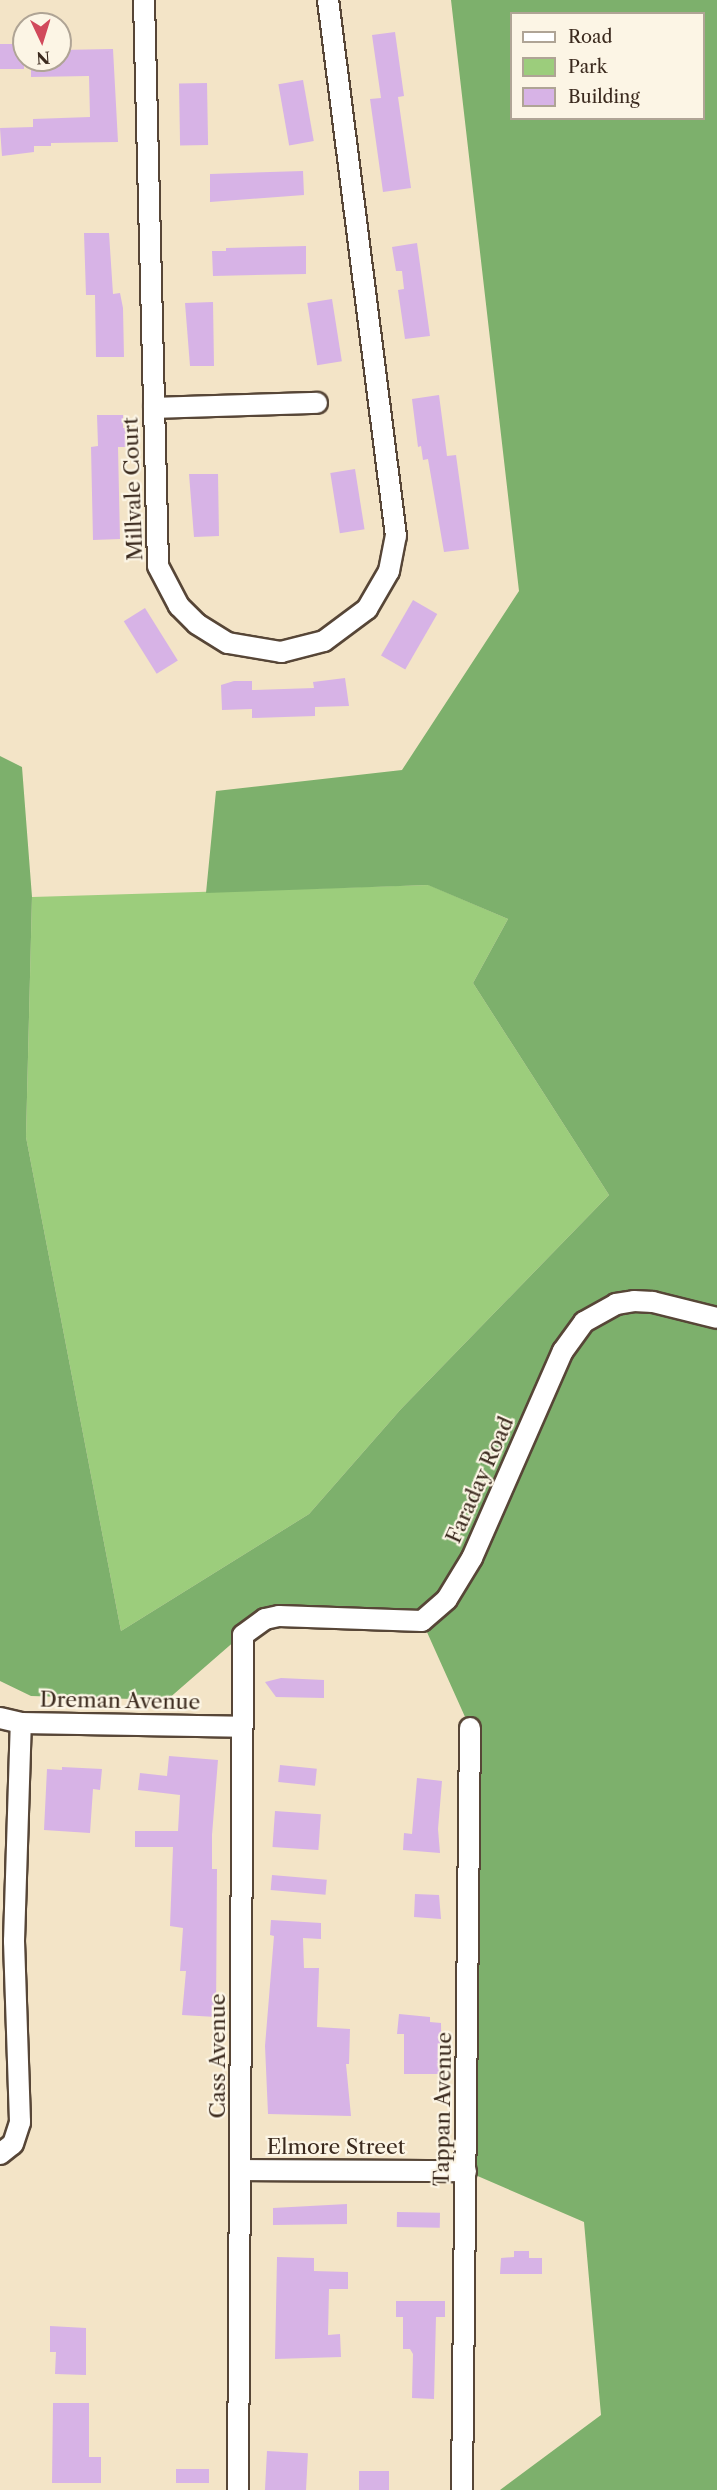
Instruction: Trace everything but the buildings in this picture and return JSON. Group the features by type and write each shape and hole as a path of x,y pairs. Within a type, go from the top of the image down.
{"street":[{"name":"Millvale Court","path":"144,0 158,566 179,606 197,624 237,646 280,652 324,641 367,609 389,571 396,536 328,0"},
{"path":"154,408 317,404"},
{"name":"Faraday Road","path":"252,1626 279,1616 422,1621 447,1599 472,1558 562,1351 584,1322 616,1304 634,1301 652,1302 717,1318"},
{"name":"Cass Avenue","path":"238,2490 242,2170 241,1727 243,1635 252,1626"},
{"name":"Dreman Avenue","path":"0,1718 21,1723 241,1727"},
{"path":"0,2154 19,2134 10,2075 16,1820 21,1723"},
{"name":"Tappan Avenue","path":"462,2490 470,1728"},
{"name":"Elmore Street","path":"242,2170 466,2171"}],"green space":[{"path":"451,0 717,0 717,2490 500,2490 601,2415 584,2222 466,2171 470,1728 422,1621 252,1626 167,1700 31,1696 0,1681 0,756 22,767 32,897 26,1137 121,1631 309,1514 401,1409 609,1195 473,983 508,919 428,885 206,893 216,791 402,770 519,591"},
{"path":"429,885 508,919 473,983 609,1195 401,1409 309,1514 121,1631 26,1137 32,897"}]}
